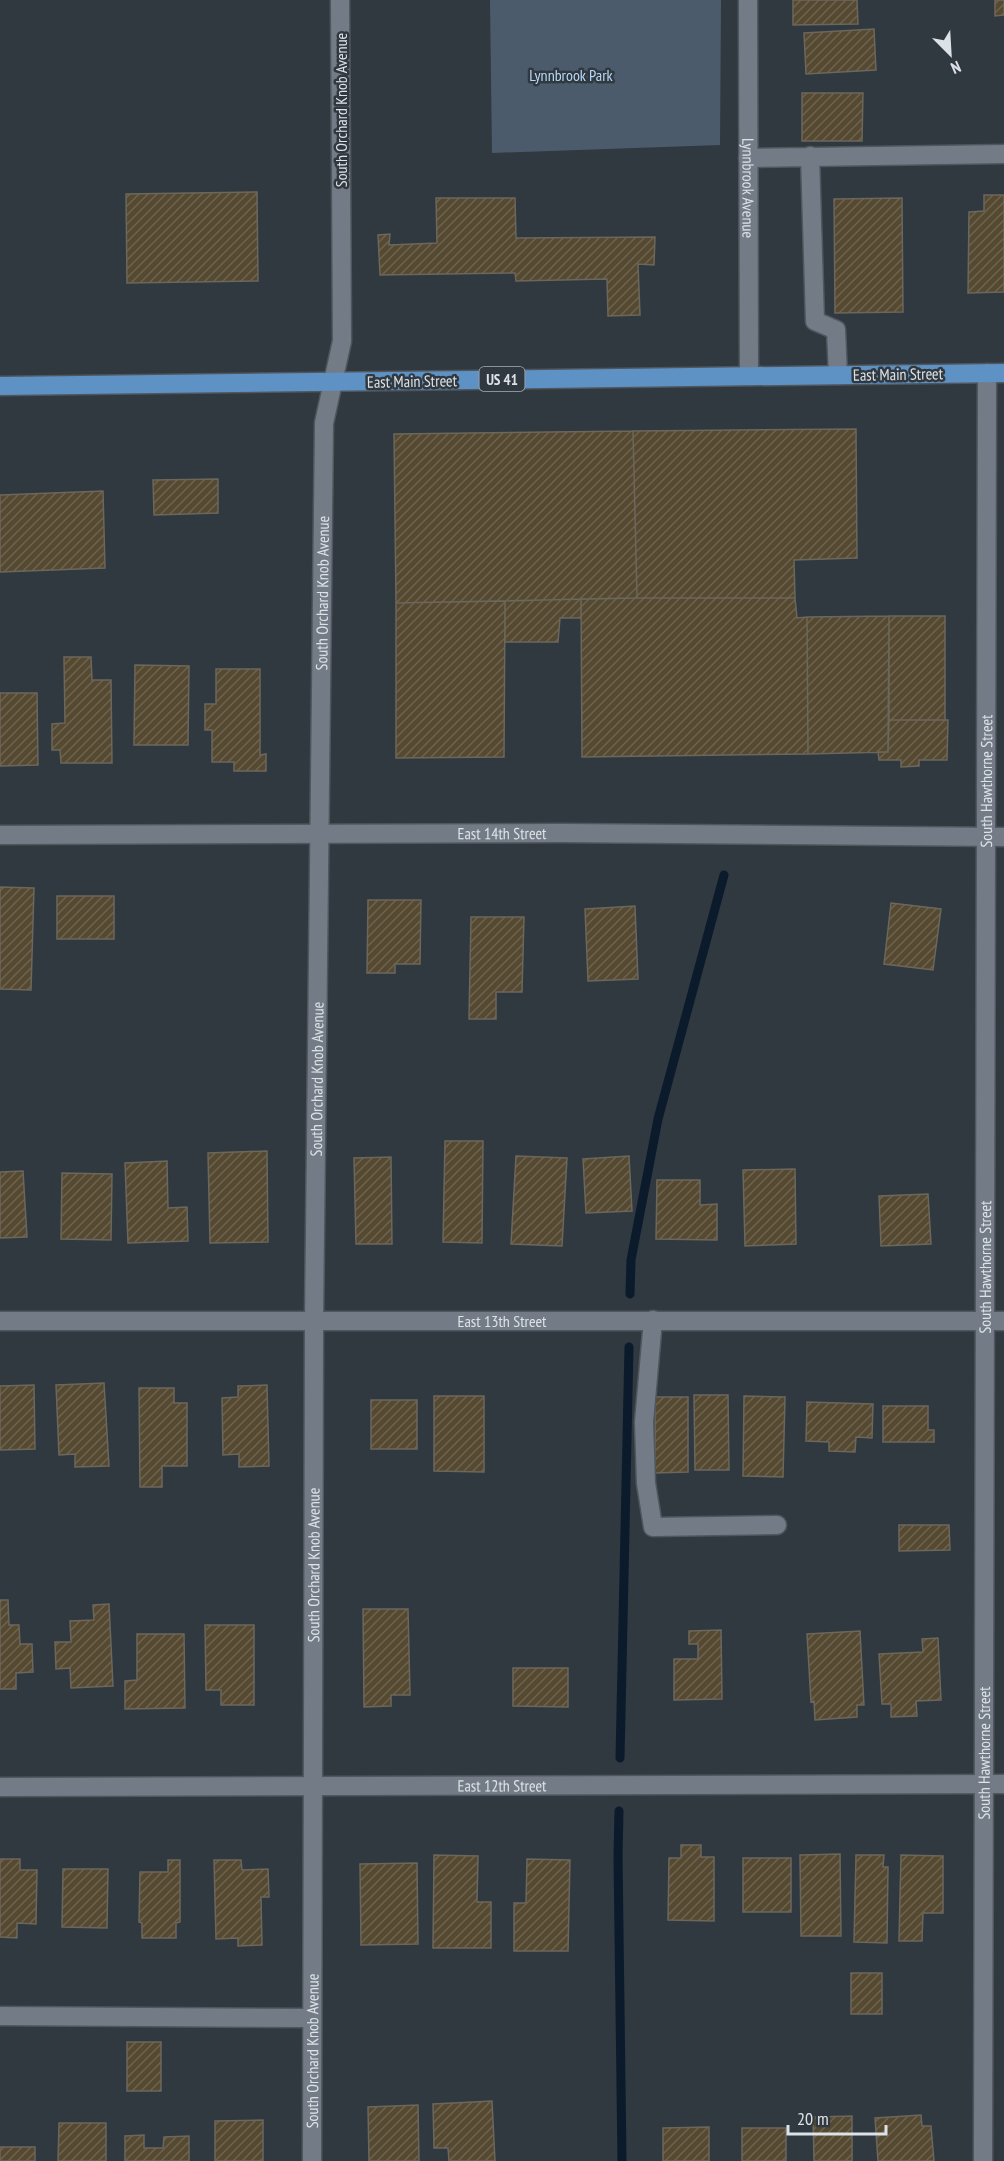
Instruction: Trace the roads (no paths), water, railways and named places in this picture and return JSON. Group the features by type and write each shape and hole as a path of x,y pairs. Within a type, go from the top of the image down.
{"main road":[{"name":"East Main Street","path":"0,386 995,373"}],"street":[{"name":"South Orchard Knob Avenue","path":"312,2161 314,1321 324,423 342,340 340,0"},
{"name":"Lynnbrook Avenue","path":"748,0 749,376"},
{"path":"748,158 1004,154"},
{"path":"810,156 815,321 836,330 838,375"},
{"name":"South Hawthorne Street","path":"983,2161 985,1321 995,837 995,373"},
{"name":"East 14th Street","path":"0,835 560,833 995,837"},
{"path":"653,1320 644,1422 646,1483 653,1527 777,1525"},
{"name":"East 13th Street","path":"0,1321 1004,1321"},
{"name":"East 12th Street","path":"0,1787 1004,1784"},
{"path":"0,2016 312,2018"}],"waterway":[{"path":"630,1294 631,1260 658,1119 724,875"},
{"path":"620,1758 629,1347"},
{"path":"619,1811 622,2161"}],"park label":[{"name":"Lynnbrook Park","path":"571,75"}]}
